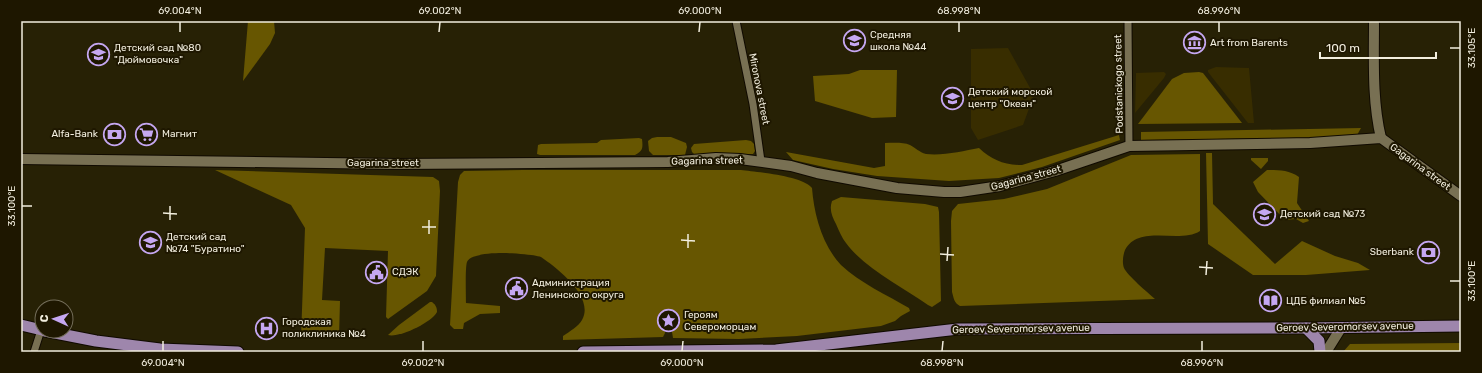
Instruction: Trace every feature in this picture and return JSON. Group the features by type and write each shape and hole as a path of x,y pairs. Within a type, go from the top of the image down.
{"main road":[{"path":"21,325 34,328"},
{"name":"Geroev Severomorsev avenue","path":"583,352 776,350 958,329 1341,328 1461,326"},
{"path":"1306,328 1319,341 1320,352"},
{"path":"74,336 96,341 160,349 238,352"}],"street":[{"name":"Mironova street","path":"736,21 754,111 761,161"},
{"name":"Podstanickogo street","path":"1128,21 1129,146"},
{"path":"1374,21 1374,96 1381,138"},
{"name":"Gagarina street","path":"21,159 397,164 668,162 716,158 761,161 897,188 960,192 1000,186 1129,146 1310,143 1381,138 1461,196"},
{"path":"1326,352 1341,328"},
{"path":"34,352 39,339"}],"shaded area":[{"path":"248,21 274,21 275,33 270,44 243,81"},
{"path":"1008,48 1034,95 1023,125 978,140 971,128 971,49"},
{"path":"1216,67 1249,68 1254,123 1248,123 1208,72 1208,70"},
{"path":"860,70 897,70 896,117 872,118 815,101 813,76 849,74"},
{"path":"1164,72 1166,74 1164,78 1135,113 1136,73"},
{"path":"1184,73 1203,73 1242,123 1138,124 1172,79"},
{"path":"1361,128 1356,137 1141,140 1141,132"},
{"path":"1119,135 1120,140 1042,167 999,178 949,181 877,176 833,169 793,160 786,152 874,168 885,166 885,143 901,143 910,145 926,154 953,153 979,148 989,156 1004,163 1022,165"},
{"path":"657,137 671,137 686,143 687,147 685,155 653,155 649,151 648,141"},
{"path":"642,139 642,147 641,151 635,155 537,154 538,145 541,144 597,143 601,140"},
{"path":"746,140 751,141 754,144 755,151 753,154 694,154 691,148 694,144"},
{"path":"1206,153 1212,153 1213,204 1275,264 1302,241 1335,256 1358,263 1370,270 1306,275 1253,275 1208,244"},
{"path":"1200,154 1200,231 1182,236 1150,236 1140,238 1131,242 1124,252 1124,268 1138,284 1155,299 960,306 955,302 952,292 951,221 952,211 958,204 1004,199 1047,189 1131,155"},
{"path":"1251,158 1268,158 1268,161 1261,169 1251,160"},
{"path":"215,170 433,177 439,181 440,191 436,276 427,291 388,319 386,317 388,251 325,248 322,300 340,301 339,338 301,337 305,228 291,205"},
{"path":"741,170 768,173 799,180 812,188 820,229 834,257 848,271 865,283 909,308 910,311 895,321 881,326 797,336 739,339 673,338 672,332 675,320 672,314 668,314 663,320 665,333 663,337 563,340 563,336 576,327 582,320 585,311 579,293 556,268 541,257 525,254 501,253 479,255 471,258 466,265 466,303 500,306 500,313 480,314 464,323 463,329 454,329 450,325 458,182 460,175 464,171"},
{"path":"1267,170 1280,170 1299,177 1297,203 1309,221 1303,223 1296,219 1285,220 1258,192 1253,182"},
{"path":"841,197 925,204 938,207 941,301 932,307 928,305 884,277 853,252 842,237 831,213 832,201"},
{"path":"430,302 435,305 437,312 428,321 407,332 388,335 399,325"},
{"path":"1461,343 1461,352 1343,352 1350,344"}],"place":[{"name":"Средняя школа №44","path":"855,41"},
{"name":"Art from Barents","path":"1194,43"},
{"name":"Детский сад №80 \"Дюймовочка\"","path":"99,54"},
{"name":"Детский морской центр \"Океан\"","path":"953,98"},
{"name":"Alfa-Bank","path":"114,134"},
{"name":"Магнит","path":"146,134"},
{"name":"Детский сад №73","path":"1264,214"},
{"name":"Детский сад №74 \"Буратино\"","path":"151,243"},
{"name":"Sberbank","path":"1429,252"},
{"name":"СДЭК","path":"376,272"},
{"name":"Администрация Ленинского округа","path":"516,289"},
{"name":"ЦДБ филиал №5","path":"1270,301"},
{"name":"Героям Cевероморцам","path":"668,321"},
{"name":"Городская поликлиника №4","path":"267,328"}]}
